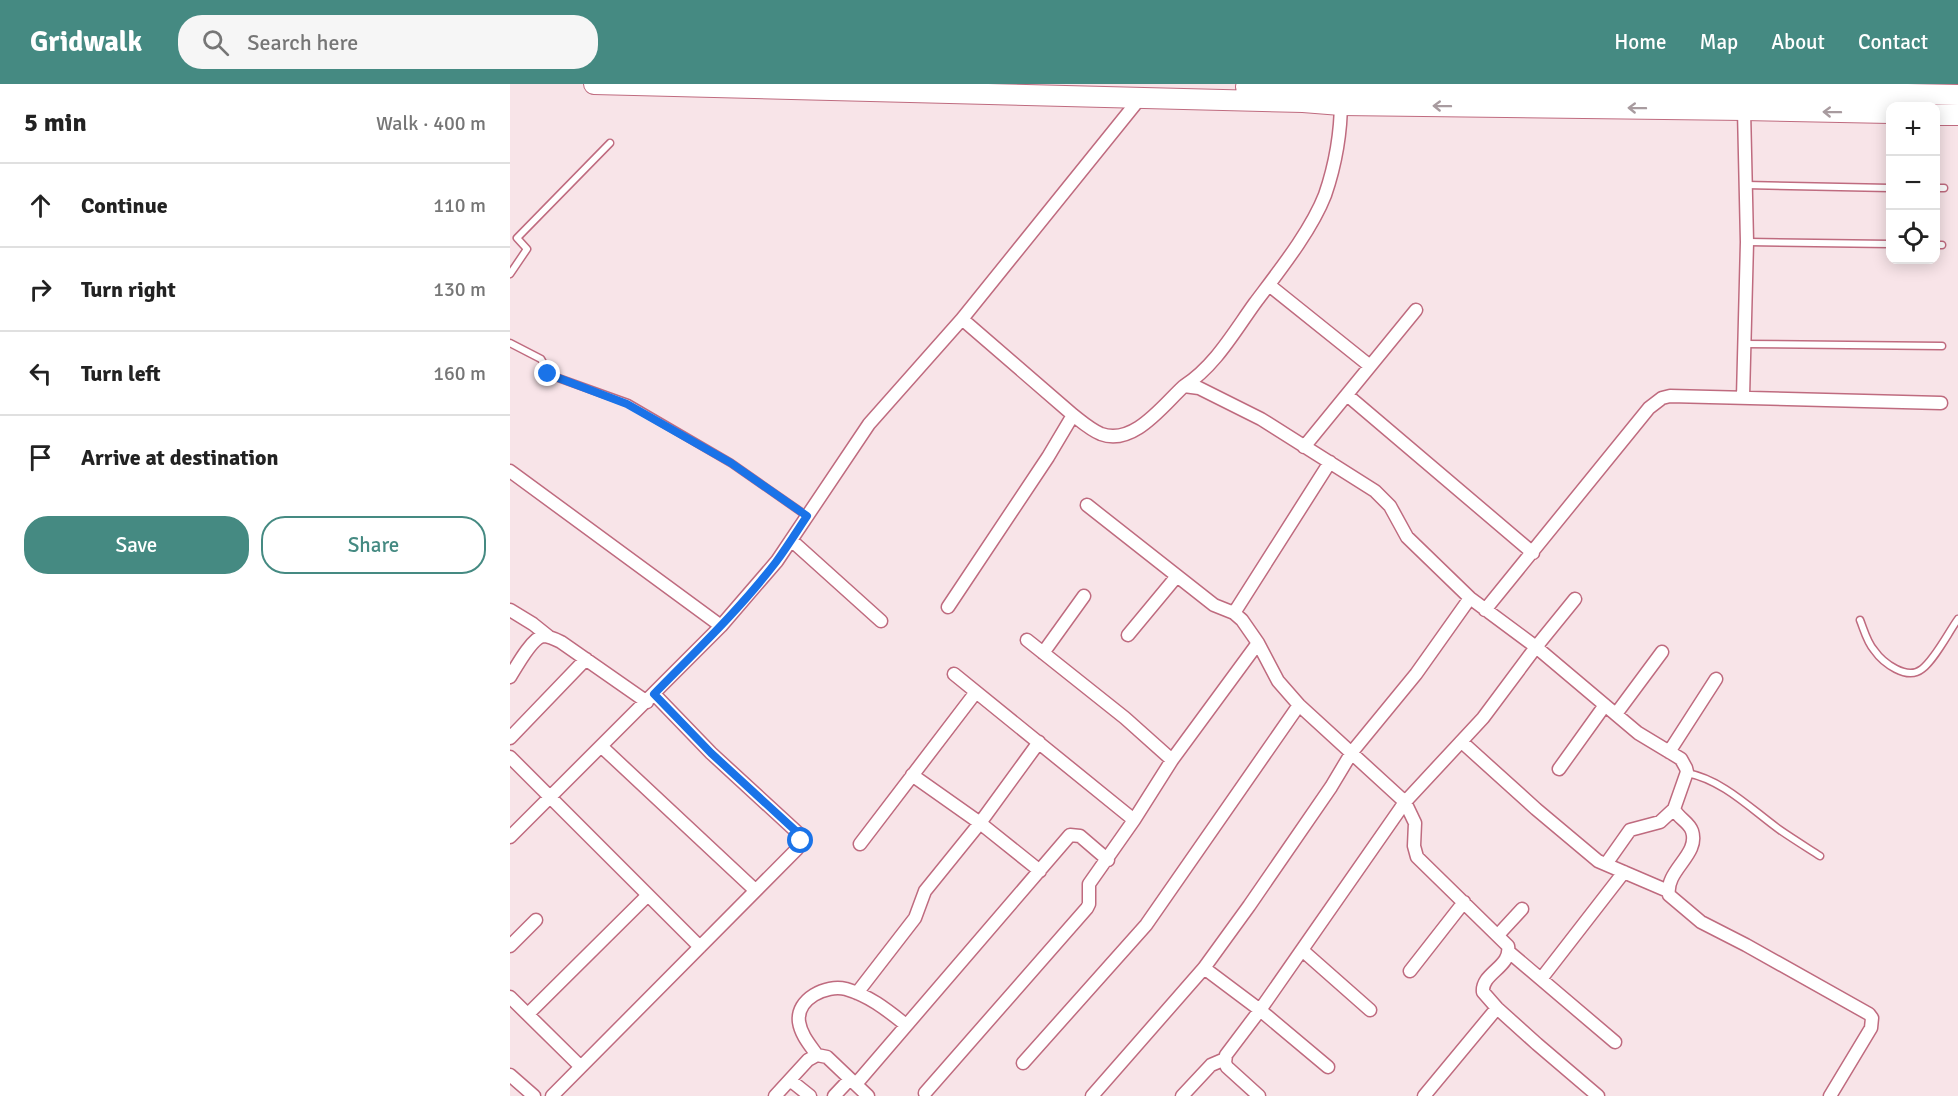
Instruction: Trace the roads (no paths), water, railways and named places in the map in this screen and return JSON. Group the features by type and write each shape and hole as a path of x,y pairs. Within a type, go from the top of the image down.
{"highway":[{"path":"594,84 1140,98 1201,93"},
{"path":"1030,84 1201,93 1756,87 1958,95"},
{"path":"1342,92 1744,110 1886,113"},
{"path":"1940,115 1958,115"}],"street":[{"path":"962,319 1093,430 1103,435 1123,435 1138,429 1213,360 1269,285 1316,214 1325,193 1338,136 1342,92"},
{"path":"510,837 721,626 777,561 869,424 962,319 1140,98"},
{"path":"1743,397 1747,242 1744,110"},
{"path":"1269,285 1370,366"},
{"path":"1304,447 1416,310"},
{"path":"1184,386 1199,388 1261,419 1385,499 1407,537 1470,598 1536,647 1638,733 1681,759 1687,772 1674,809 1660,822 1630,830 1606,864"},
{"path":"1347,395 1533,553"},
{"path":"1485,610 1655,402 1662,398 1670,396 1743,397 1941,403"},
{"path":"948,607 1048,457 1073,415"},
{"path":"1234,614 1330,462"},
{"path":"510,471 721,626"},
{"path":"1087,505 1214,605 1234,614 1250,630 1278,681 1299,705 1405,802 1415,823 1414,846 1418,857 1508,946 1509,952 1503,963 1485,982 1483,992 1497,1008 1598,1096"},
{"path":"791,540 881,621"},
{"path":"1128,635 1178,576"},
{"path":"1043,653 1084,596"},
{"path":"1092,1096 1204,968 1268,879 1352,752 1416,674 1470,598"},
{"path":"1182,1096 1211,1065 1225,1059 1405,802 1463,742 1575,599"},
{"path":"510,610 650,698 801,837 800,846 552,1096"},
{"path":"510,677 534,642 541,636 548,636"},
{"path":"1027,640 1172,760"},
{"path":"925,1093 1087,908 1089,884 1108,860 1172,760 1258,644"},
{"path":"1616,714 1662,652"},
{"path":"510,738 586,659"},
{"path":"954,674 1134,820"},
{"path":"1668,752 1716,678"},
{"path":"860,844 976,692"},
{"path":"1023,1063 1146,925 1299,705"},
{"path":"1559,769 1605,705"},
{"path":"857,993 915,918 925,891 980,823 1039,742"},
{"path":"1463,742 1536,809 1598,861 1668,891 1672,899 1701,922 1869,1014 1872,1018 1871,1028 1830,1096"},
{"path":"602,747 755,890"},
{"path":"510,757 700,947"},
{"path":"912,776 980,823 1040,871"},
{"path":"1668,891 1674,871 1693,841 1690,827 1674,809"},
{"path":"834,1096 853,1081 906,1025 1068,836 1073,834 1080,836 1108,860"},
{"path":"1541,979 1624,872"},
{"path":"528,1014 648,895"},
{"path":"1410,971 1464,902"},
{"path":"1498,935 1522,909"},
{"path":"510,946 536,920"},
{"path":"1302,950 1370,1010"},
{"path":"1509,952 1615,1042"},
{"path":"1204,968 1260,1010 1328,1067"},
{"path":"817,1055 803,1034 798,1017 810,998 827,989 843,988 873,999 906,1025"},
{"path":"510,996 580,1066"},
{"path":"1424,1096 1497,1008"},
{"path":"775,1096 808,1060 817,1055 827,1057 868,1096"},
{"path":"1225,1059 1227,1067 1256,1095"},
{"path":"510,1075 534,1096"},
{"path":"790,1080 810,1096"}],"lane":[{"path":"510,274 527,249 518,238 610,142"},
{"path":"1746,184 1886,188"},
{"path":"1747,242 1886,244"},
{"path":"510,343 541,359 550,375 627,404 731,463 807,516"},
{"path":"1743,344 1942,346"},
{"path":"1860,620 1870,645 1878,656 1901,672 1912,673 1924,668 1958,619"},
{"path":"1687,772 1702,776 1726,789 1780,830 1820,856"}]}
